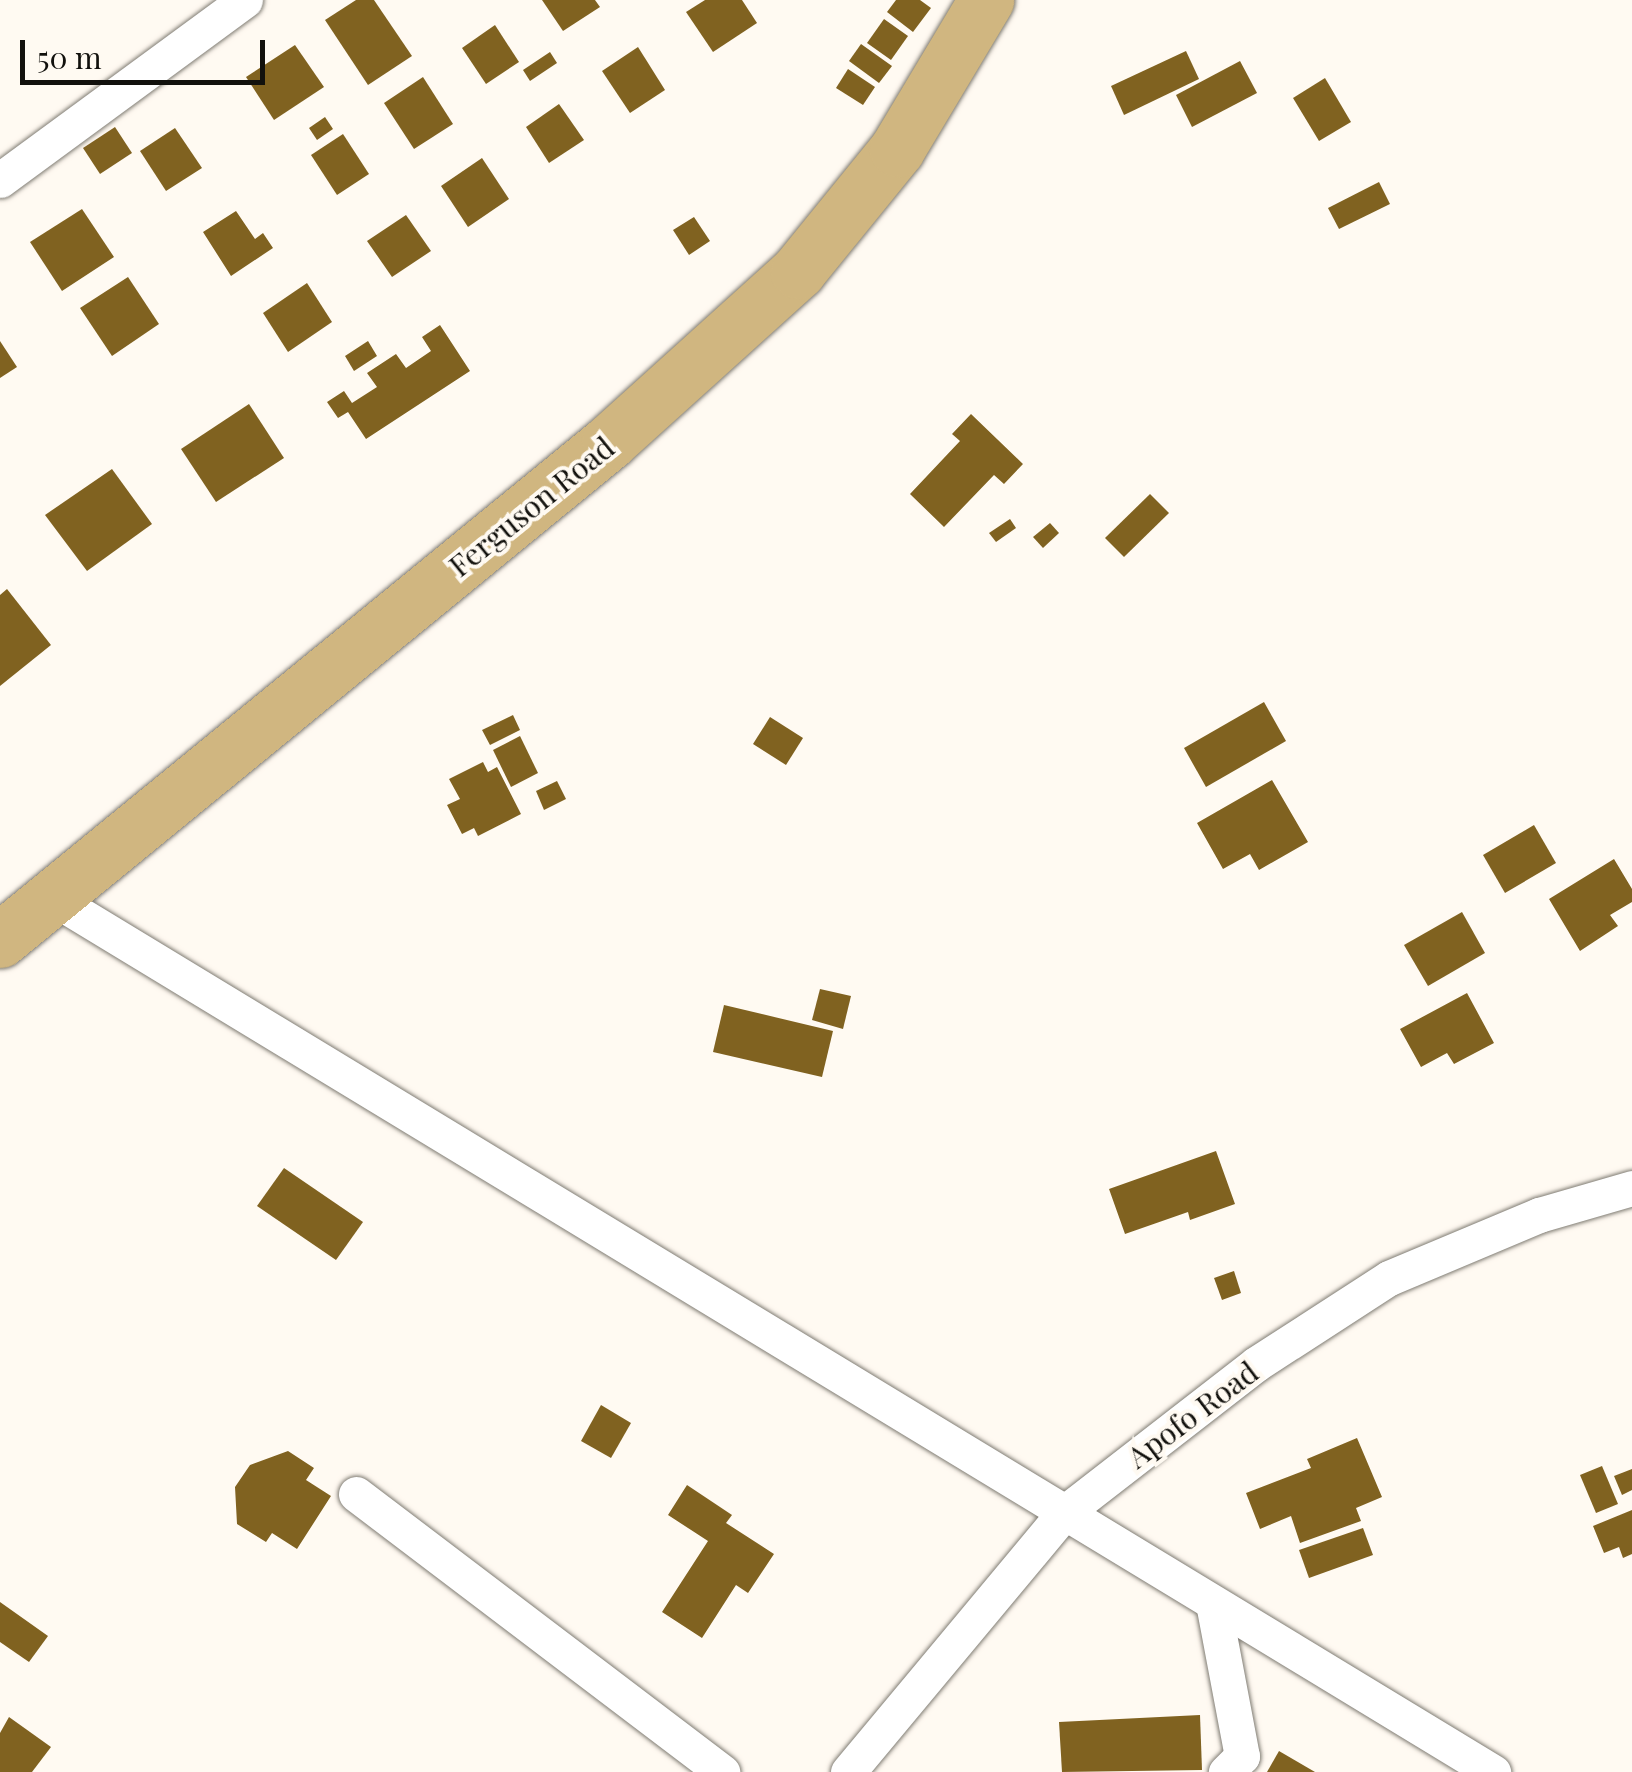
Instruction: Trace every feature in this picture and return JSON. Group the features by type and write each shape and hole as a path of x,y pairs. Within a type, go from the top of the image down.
{"highway":[{"name":"Ferguson Road","path":"0,940 610,442 798,271 896,149 986,0"}],"street":[{"path":"0,180 245,0"},
{"path":"51,897 1493,1772"},
{"name":"Apofo Road","path":"848,1772 1064,1513 1256,1364 1389,1278 1538,1215 1632,1188"},
{"path":"356,1494 722,1772"},
{"path":"1213,1604 1242,1756 1226,1772"}],"building":[{"path":"356,0 374,0 412,56 368,85 325,20"},
{"path":"542,0 595,0 600,7 563,31"},
{"path":"705,0 742,0 757,23 713,52 686,12"},
{"path":"896,0 920,0 931,8 913,32 887,12"},
{"path":"884,19 908,36 891,60 867,43"},
{"path":"495,25 519,62 486,84 462,48"},
{"path":"861,44 892,66 879,83 849,61"},
{"path":"295,45 324,87 274,120 246,77"},
{"path":"638,47 665,90 630,113 602,71"},
{"path":"1186,51 1199,79 1124,115 1111,86"},
{"path":"550,52 557,63 530,81 523,70"},
{"path":"1240,61 1257,93 1192,127 1176,95"},
{"path":"848,69 875,87 863,105 836,88"},
{"path":"423,77 453,124 414,149 384,103"},
{"path":"1325,78 1351,122 1319,141 1293,98"},
{"path":"559,104 584,140 549,163 526,127"},
{"path":"325,117 333,129 317,140 309,128"},
{"path":"115,127 132,153 100,174 83,148"},
{"path":"175,128 202,168 166,191 140,151"},
{"path":"343,134 369,174 337,195 311,155"},
{"path":"482,158 509,199 468,227 441,186"},
{"path":"1379,182 1390,204 1339,229 1328,208"},
{"path":"82,209 114,257 62,291 30,242"},
{"path":"236,211 255,239 263,233 273,248 231,276 203,232"},
{"path":"406,215 431,251 392,277 367,241"},
{"path":"694,217 710,241 689,255 673,230"},
{"path":"128,277 159,324 112,356 80,308"},
{"path":"307,283 332,322 288,352 263,313"},
{"path":"440,325 470,371 366,439 348,412 338,418 327,402 344,391 352,403 377,387 367,373 396,354 406,368 431,351 422,337"},
{"path":"0,341 17,367 0,378"},
{"path":"368,341 377,356 354,371 345,356"},
{"path":"249,404 284,458 216,502 181,449"},
{"path":"971,414 1023,464 1004,484 994,475 944,527 910,494 960,441 952,434"},
{"path":"112,469 152,524 87,571 45,515"},
{"path":"1150,494 1169,513 1124,557 1105,538"},
{"path":"1010,519 1016,528 996,542 989,533"},
{"path":"1050,523 1059,533 1043,548 1033,537"},
{"path":"7,589 51,645 0,686 0,595"},
{"path":"1264,702 1286,741 1206,787 1184,748"},
{"path":"513,715 520,730 490,745 482,730"},
{"path":"770,717 803,738 786,765 753,744"},
{"path":"520,736 538,773 511,787 493,750"},
{"path":"483,762 488,772 497,767 521,814 478,836 474,828 462,834 447,805 460,799 449,779"},
{"path":"1272,780 1308,842 1259,870 1250,854 1223,869 1197,823"},
{"path":"557,781 566,799 544,810 536,791"},
{"path":"1534,825 1556,863 1505,893 1483,855"},
{"path":"1614,859 1632,889 1632,902 1610,915 1618,926 1580,951 1549,899"},
{"path":"1462,912 1485,953 1428,986 1404,945"},
{"path":"820,989 851,996 843,1029 812,1020"},
{"path":"1467,993 1494,1043 1454,1064 1447,1053 1421,1067 1400,1029"},
{"path":"724,1005 833,1031 822,1077 713,1052"},
{"path":"1216,1151 1235,1204 1190,1220 1188,1212 1125,1234 1109,1189"},
{"path":"284,1168 363,1222 336,1260 257,1206"},
{"path":"1234,1271 1241,1293 1222,1300 1214,1278"},
{"path":"601,1405 631,1423 611,1458 581,1441"},
{"path":"1357,1438 1382,1497 1356,1508 1361,1521 1300,1543 1291,1516 1260,1529 1246,1493 1311,1468 1307,1459"},
{"path":"288,1451 314,1468 306,1480 331,1496 297,1549 272,1533 266,1542 237,1524 235,1487 250,1465"},
{"path":"1602,1466 1618,1504 1596,1513 1580,1475"},
{"path":"1632,1469 1632,1490 1622,1495 1614,1476"},
{"path":"687,1485 732,1515 726,1523 774,1554 748,1593 736,1585 702,1638 662,1612 708,1541 668,1515"},
{"path":"1632,1510 1632,1554 1623,1558 1619,1547 1604,1553 1593,1526"},
{"path":"1363,1528 1373,1555 1309,1578 1299,1550"},
{"path":"0,1602 48,1636 29,1662 0,1642"},
{"path":"1200,1715 1202,1770 1062,1772 1059,1722"},
{"path":"9,1717 51,1747 32,1772 0,1772 0,1733"},
{"path":"1279,1751 1315,1772 1267,1772"}]}
